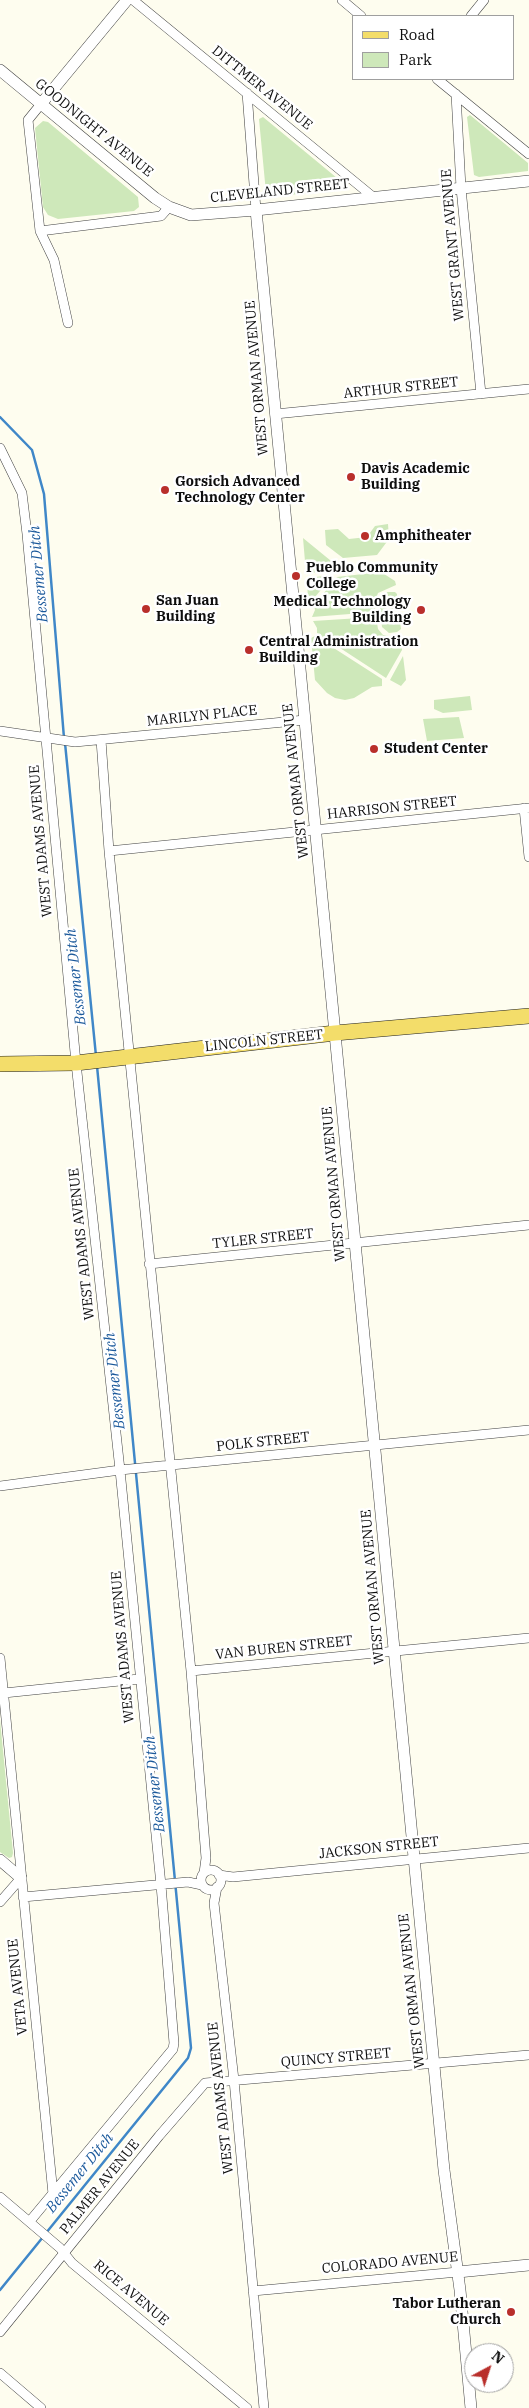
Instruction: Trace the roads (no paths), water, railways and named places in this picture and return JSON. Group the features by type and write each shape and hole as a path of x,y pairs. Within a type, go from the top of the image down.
{"main road":[{"name":"LINCOLN STREET","path":"0,1064 82,1062 335,1033 529,1016"}],"street":[{"path":"68,323 54,260 40,232 28,120 127,0"},
{"name":"DITTMER AVENUE","path":"134,0 372,196"},
{"path":"342,0 360,15"},
{"path":"472,15 484,0"},
{"name":"GOODNIGHT AVENUE","path":"0,70 169,207"},
{"path":"438,80 529,154"},
{"name":"WEST ORMAN AVENUE","path":"246,93 354,1243 444,2170 458,2272 471,2408"},
{"name":"WEST GRANT AVENUE","path":"456,94 461,188 481,394"},
{"name":"CLEVELAND STREET","path":"169,207 191,215 256,210 372,196 529,181"},
{"path":"40,232 161,216 169,207"},
{"name":"ARTHUR STREET","path":"275,414 529,389"},
{"name":"WEST ADAMS AVENUE","path":"0,448 6,456 22,493 45,737 82,1062 139,1679 165,1885 174,2043 173,2049 54,2194"},
{"name":"MARILYN PLACE","path":"45,737 76,742 305,720"},
{"path":"0,731 45,737"},
{"name":"WEST ADAMS AVENUE","path":"101,740 124,1056 149,1264 170,1465 206,1858 214,1903 234,2080 264,2408"},
{"path":"527,808 529,857"},
{"name":"HARRISON STREET","path":"109,851 527,808"},
{"name":"TYLER STREET","path":"149,1264 529,1226"},
{"name":"POLK STREET","path":"0,1486 120,1470 529,1430"},
{"name":"VAN BUREN STREET","path":"190,1671 529,1638"},
{"name":"VETA AVENUE","path":"0,1658 54,2194"},
{"path":"4,1693 139,1679"},
{"name":"JACKSON STREET","path":"23,1897 165,1885 414,1858 529,1848"},
{"path":"0,1860 21,1878 0,1902"},
{"name":"QUINCY STREET","path":"234,2080 529,2055"},
{"name":"PALMER AVENUE","path":"0,2332 159,2136 205,2083 234,2080"},
{"path":"30,2222 54,2194"},
{"name":"RICE AVENUE","path":"0,2197 49,2238 64,2254 247,2408"},
{"name":"COLORADO AVENUE","path":"253,2290 529,2266"},
{"path":"0,2373 41,2408"}],"waterway":[{"name":"Bessemer Ditch","path":"0,417 32,450 44,494 64,738"},
{"name":"Bessemer Ditch","path":"65,743 96,1056"},
{"name":"Bessemer Ditch","path":"46,2233 188,2058 191,2048 97,1066"},
{"name":"Bessemer Ditch","path":"0,2290 43,2237"}],"place":[{"name":"Davis Academic Building","path":"351,477"},
{"name":"Gorsich Advanced Technology Center","path":"165,490"},
{"name":"Amphitheater","path":"365,536"},
{"name":"Pueblo Community College","path":"296,576"},
{"name":"San Juan Building","path":"146,609"},
{"name":"Medical Technology Building","path":"421,610"},
{"name":"Central Administration Building","path":"249,650"},
{"name":"Student Center","path":"374,749"},
{"name":"Tabor Lutheran Church","path":"511,2312"}]}
